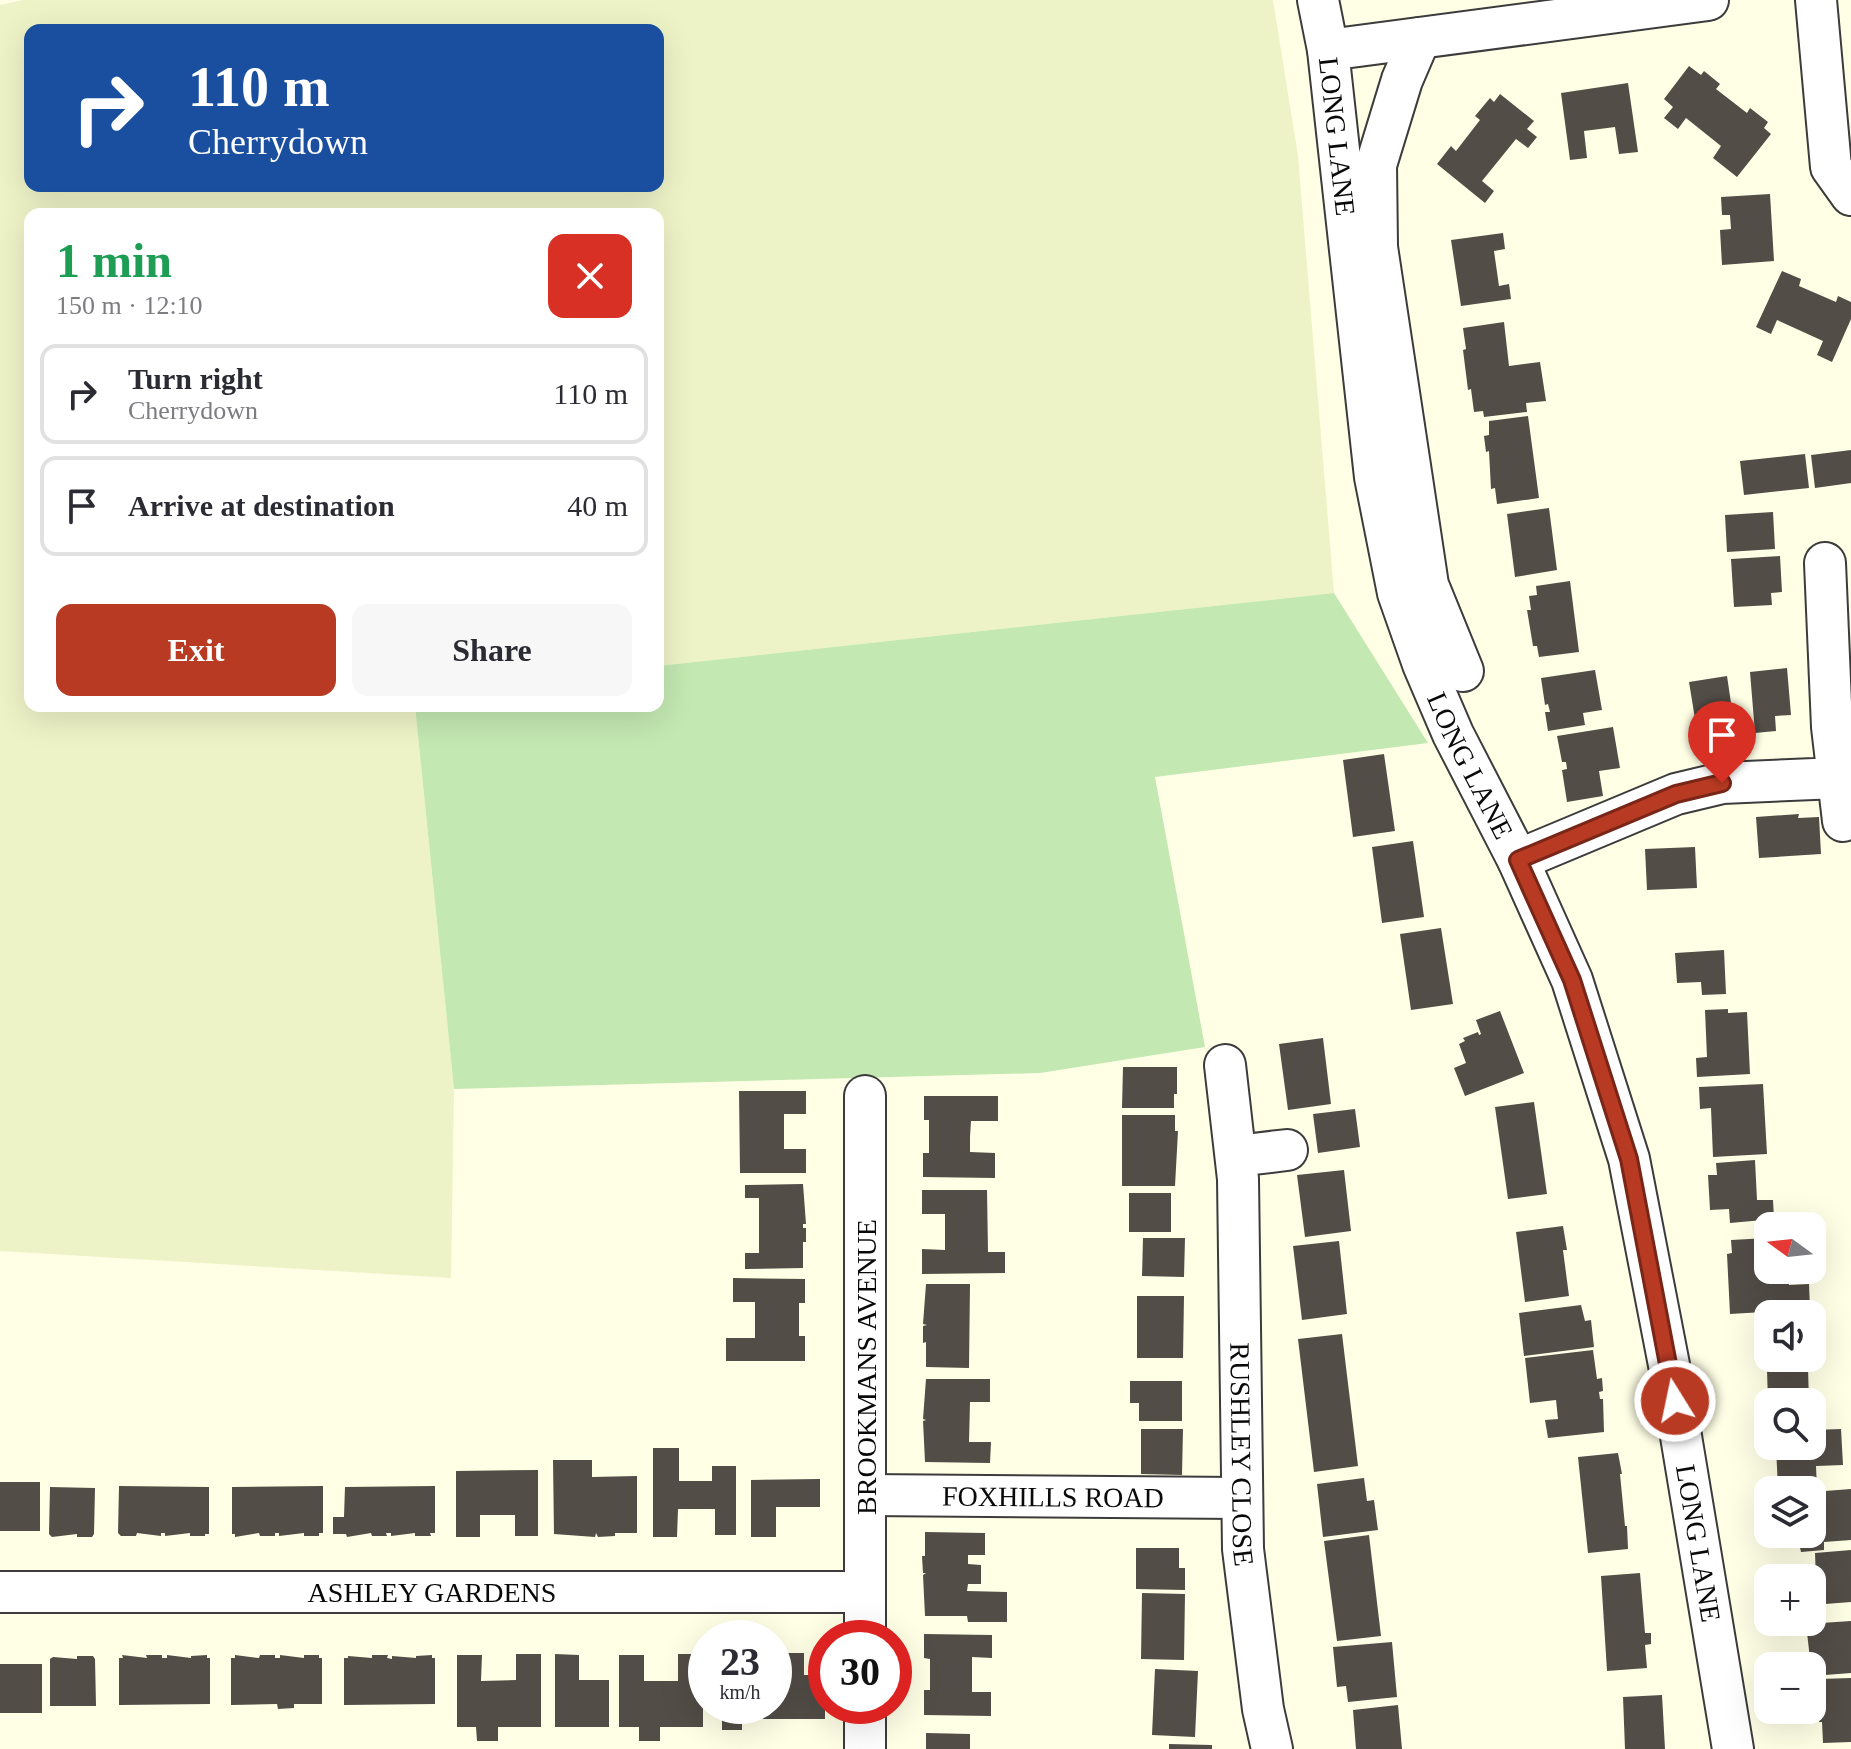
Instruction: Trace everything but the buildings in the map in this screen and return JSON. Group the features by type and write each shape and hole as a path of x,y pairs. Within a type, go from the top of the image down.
{"street":[{"name":"LONG LANE","path":"1318,0 1363,248 1374,342 1375,477 1413,589 1423,664 1453,734 1518,860 1572,980 1629,1159 1670,1370 1733,1749"},
{"path":"1328,50 1708,0"},
{"path":"1816,0 1831,167 1851,195"},
{"path":"1363,248 1376,165 1402,80 1420,38"},
{"path":"1825,563 1832,727 1843,821"},
{"path":"1413,589 1463,671"},
{"path":"1518,860 1676,794 1722,783 1838,778"},
{"name":"RUSHLEY CLOSE","path":"1225,1065 1239,1205 1240,1498 1249,1609 1272,1749"},
{"name":"BROOKMANS AVENUE","path":"865,1096 865,1620"},
{"path":"1236,1156 1287,1150"},
{"name":"FOXHILLS ROAD","path":"867,1495 1240,1498"},
{"name":"ASHLEY GARDENS","path":"0,1592 865,1592"},
{"path":"865,1724 865,1749"}],"green space":[{"path":"23,0 1273,0 1298,156 1334,593 664,665 664,208 24,208 24,712 416,712 454,1089 451,1278 0,1251 0,5"},
{"path":"1334,593 1428,743 1155,777 1205,1047 1040,1073 454,1089 416,712 664,712 664,665"}],"route":[{"path":"1675,1401 1629,1159 1572,980 1518,860 1676,794 1722,783"}]}
